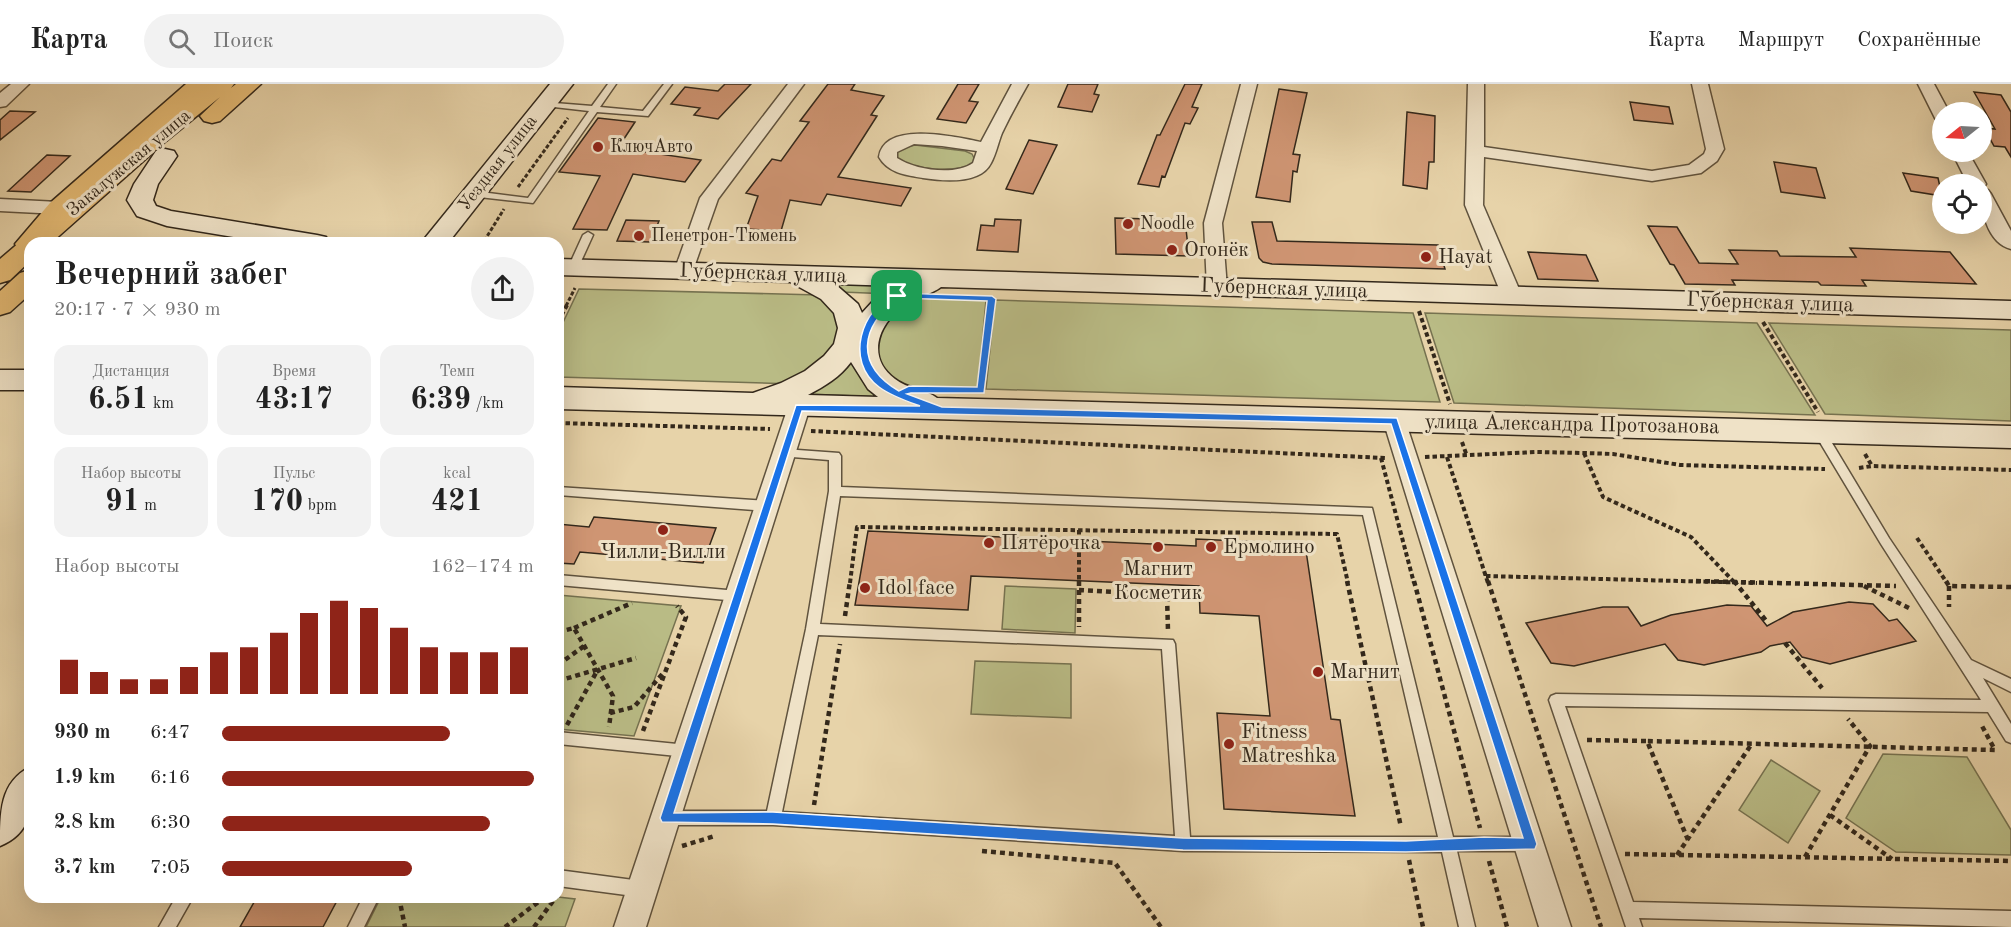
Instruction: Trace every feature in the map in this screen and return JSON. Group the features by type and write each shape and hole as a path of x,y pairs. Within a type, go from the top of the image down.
{"main road":[{"path":"38,237 59,208 200,84"},
{"name":"Закалужская улица","path":"42,237 158,136 223,84"},
{"path":"77,237 165,156 250,84"},
{"path":"13,273 24,257"},
{"path":"0,306 13,273 24,257"}],"street":[{"path":"0,102 21,84"},
{"name":"Уездная улица","path":"439,237 562,84"},
{"path":"684,272 709,198 796,84"},
{"path":"987,148 913,138 894,144 888,149 887,156 896,166 906,169 959,175 978,169 983,163 987,148 1020,84"},
{"path":"1217,288 1213,223 1249,84"},
{"path":"1476,84 1474,205 1512,296"},
{"path":"1476,151 1635,174 1660,176 1683,173 1705,164 1714,149 1700,84"},
{"path":"1926,84 1935,102"},
{"path":"165,156 140,200 146,211 167,218 281,237"},
{"path":"3,208 59,208"},
{"path":"1992,215 1999,229 2011,243"},
{"name":"Губернская улица","path":"572,280 684,272 2011,310"},
{"path":"737,405 775,397 807,385 836,365 851,343 852,321 843,302 822,286 791,275"},
{"path":"941,410 903,397 880,384 865,364 863,345 867,327 880,308 897,296 919,286 950,279"},
{"path":"0,381 24,380"},
{"name":"улица Александра Протозанова","path":"564,398 737,405 792,430 941,410 1819,430 2011,437"},
{"path":"1394,420 1531,844 1555,927"},
{"path":"630,927 792,430"},
{"path":"0,826 24,794"}],"lane":[{"path":"473,194 530,201 612,84"},
{"path":"545,104 645,114 668,84"},
{"path":"572,280 588,235"},
{"path":"773,818 813,629 835,491 835,456 792,430"},
{"path":"1819,430 1914,587 1966,663 2011,737"},
{"path":"564,491 767,506"},
{"path":"835,491 1368,511 1467,927"},
{"path":"564,581 738,596"},
{"path":"813,629 1168,644 1183,844"},
{"path":"1966,663 2011,686"},
{"path":"1634,927 1556,700 1992,706"},
{"path":"564,739 687,751"},
{"path":"666,818 773,818 1183,844 1531,844"},
{"path":"564,879 642,889"},
{"path":"167,927 181,903"},
{"path":"356,927 368,903"},
{"path":"1628,910 2011,919"}],"path":[{"path":"487,237 510,199 575,107"},
{"path":"564,304 572,280"},
{"path":"980,298 992,299 981,390"},
{"path":"1419,310 1467,456"},
{"path":"1763,322 1819,413 1851,432 1872,466"},
{"path":"564,423 792,430"},
{"path":"1584,453 1604,497 1691,537 1734,581 1768,623"},
{"path":"1447,457 1601,927"},
{"path":"1381,458 1507,927"},
{"path":"1079,530 1079,640"},
{"path":"1917,538 1949,586 2011,587"},
{"path":"1486,576 1914,587"},
{"path":"564,631 664,590 686,616 638,746"},
{"path":"1079,590 1167,595 1168,644"},
{"path":"574,628 613,696 608,743"},
{"path":"564,661 584,646"},
{"path":"564,679 636,658"},
{"path":"610,713 634,707 667,668"},
{"path":"564,730 597,670"},
{"path":"1569,740 1752,744 1677,855"},
{"path":"1647,741 1688,840"},
{"path":"1805,858 1870,746"},
{"path":"1830,814 1893,860"},
{"path":"674,848 727,833"},
{"path":"973,850 1115,863 1161,927"},
{"path":"1608,854 2011,861"},
{"path":"400,903 405,927"},
{"path":"505,927 537,903"},
{"path":"534,927 552,903"}],"green space":[{"path":"915,145 965,151 972,154 974,164 955,169 935,169 914,166 895,159 896,150"},
{"path":"829,284 904,286 892,294 841,292"},
{"path":"579,289 819,295 839,313 843,344 794,384 564,377 564,320"},
{"path":"909,297 986,300 978,388 895,387 875,365 875,328"},
{"path":"995,300 1413,313 1440,402 986,389"},
{"path":"1425,313 1757,323 1815,415 1454,403"},
{"path":"1769,323 2011,330 2011,421 1825,414"},
{"path":"854,354 882,397 805,394"},
{"path":"1005,586 1076,589 1075,633 1002,629"},
{"path":"564,596 681,606 634,736 564,730"},
{"path":"975,661 1071,664 1071,718 971,714"},
{"path":"1883,754 1967,757 2011,830 2011,855 1896,852 1846,818"},
{"path":"1771,760 1820,791 1788,843 1739,810"},
{"path":"564,898 575,899 565,927 366,927 378,903 564,903"}],"building":[{"path":"725,84 751,84 718,119 694,115 700,108 671,104 685,87 718,91"},
{"path":"828,84 855,84 851,90 884,96 871,115 877,116 838,177 911,188 901,206 827,194 821,205 790,200 781,231 746,229 758,196 746,193 772,159 781,161 809,122 800,121"},
{"path":"958,84 979,84 969,101 978,102 966,123 937,119"},
{"path":"1068,84 1098,84 1094,94 1099,95 1092,112 1058,107"},
{"path":"1185,84 1202,84 1192,107 1198,108 1190,124 1185,123 1159,187 1138,184 1157,135 1160,135"},
{"path":"1279,89 1307,93 1293,154 1300,155 1297,172 1293,171 1290,202 1256,197"},
{"path":"1974,92 2001,95 2011,112 2011,157 2005,147 1994,146 1992,142 1992,129 1995,129 1992,124 1992,102 1980,102"},
{"path":"1630,102 1669,107 1673,124 1634,120"},
{"path":"10,111 35,112 0,140 0,120"},
{"path":"1407,112 1435,116 1434,162 1429,162 1427,189 1403,185"},
{"path":"598,118 635,122 618,148 701,160 685,182 633,174 607,230 573,229 600,176 559,172"},
{"path":"1029,140 1057,145 1033,194 1006,189"},
{"path":"47,155 70,156 31,192 8,191"},
{"path":"1774,162 1816,168 1825,198 1781,192"},
{"path":"1903,173 1932,177 1932,194 1911,191"},
{"path":"1115,218 1185,220 1189,256 1116,254"},
{"path":"995,219 1021,220 1018,252 977,250 981,225 994,226"},
{"path":"626,220 659,221 650,242 617,241"},
{"path":"1252,222 1272,222 1277,241 1438,245 1445,269 1263,262 1259,258"},
{"path":"1648,226 1677,227 1699,263 1738,264 1729,250 1777,251 1780,256 1856,257 1850,248 1950,252 1976,284 1862,280 1866,286 1821,285 1818,282 1732,280 1735,285 1685,284 1674,265 1670,264"},
{"path":"1528,252 1586,255 1598,281 1538,279"},
{"path":"594,517 716,528 703,563 580,552 574,564 564,563 564,525 589,527"},
{"path":"868,531 1196,546 1196,539 1305,544 1331,719 1340,720 1355,816 1224,809 1217,713 1270,716 1259,616 1200,613 1199,586 971,576 968,610 855,605"},
{"path":"1849,602 1873,604 1889,621 1897,619 1916,641 1830,664 1802,657 1790,642 1770,646 1761,652 1704,665 1678,660 1665,644 1574,666 1551,663 1526,623 1603,607 1628,607 1641,626 1671,615 1727,605 1751,606 1767,626 1793,612"},
{"path":"254,903 336,903 323,927 240,927"}],"place":[{"name":"КлючАвто","path":"598,147"},
{"name":"Noodle","path":"1128,224"},
{"name":"Пенетрон-Тюмень","path":"639,236"},
{"name":"Огонёк","path":"1172,250"},
{"name":"Hayat","path":"1426,257"},
{"name":"Чилли-Вилли","path":"663,530"},
{"name":"Пятёрочка","path":"989,543"},
{"name":"Магнит Косметик","path":"1158,547"},
{"name":"Ермолино","path":"1211,547"},
{"name":"Idol face","path":"865,588"},
{"name":"Магнит","path":"1318,672"},
{"name":"Fitness Matreshka","path":"1229,744"}],"route":[{"path":"897,296 880,308 867,327 863,345 865,364 880,384 903,397 941,410 799,407 666,818 773,818 1183,844 1406,846 1531,844 1394,420 941,410 903,397 899,395 909,389 981,390 992,299 897,296"}]}
